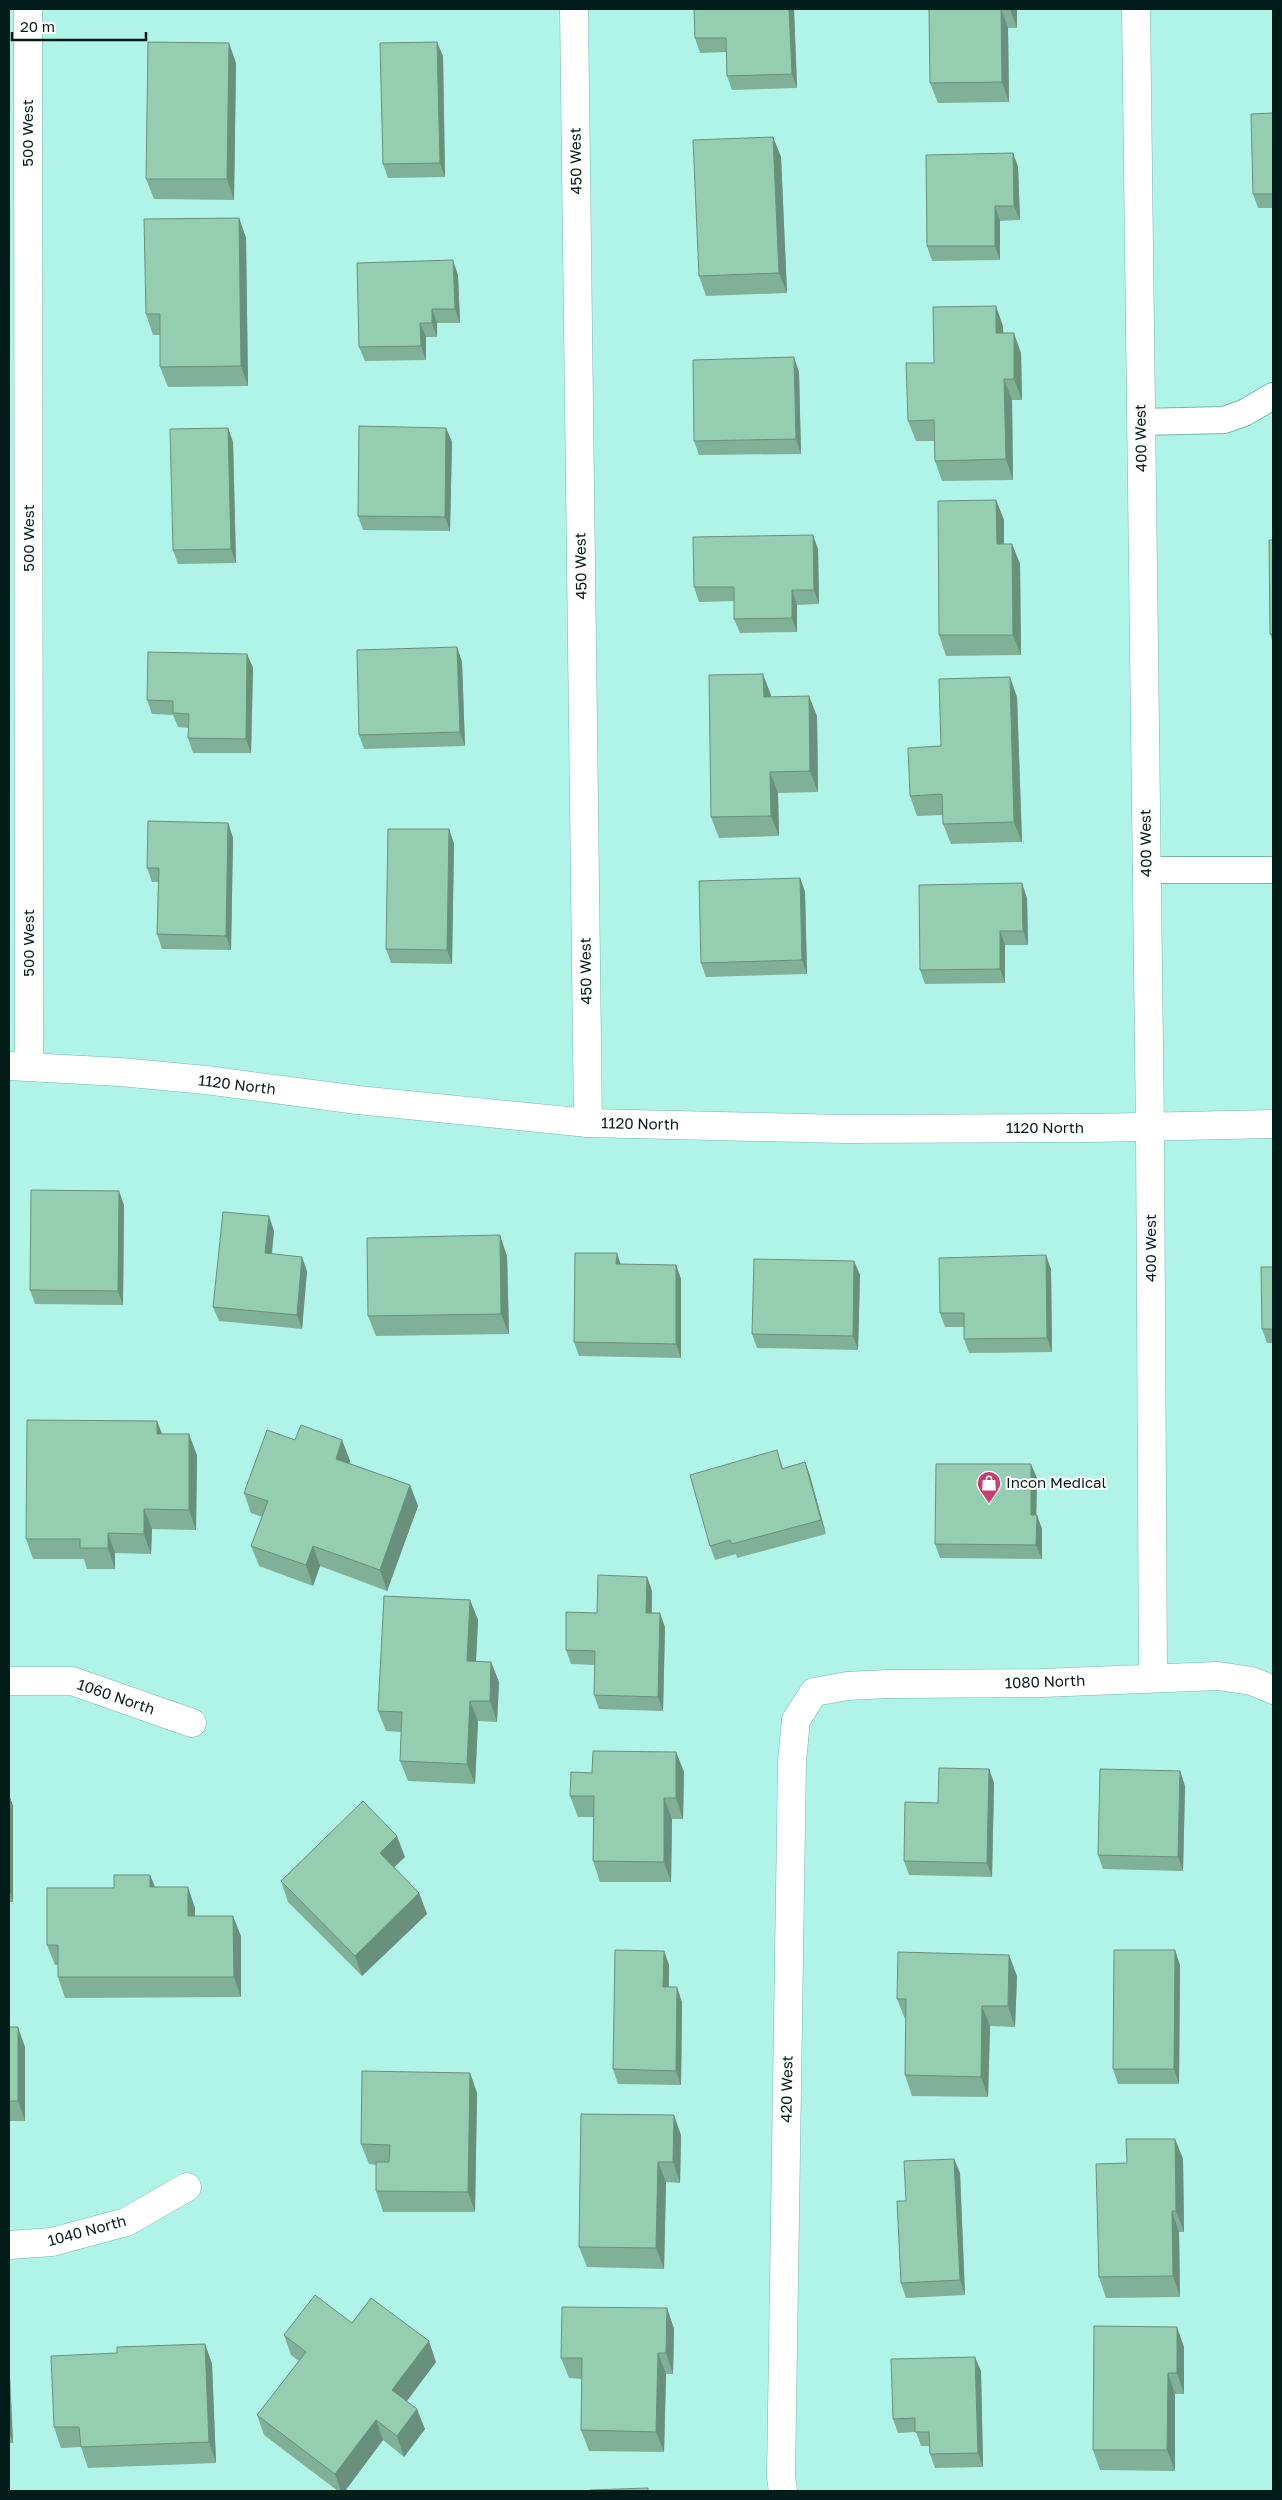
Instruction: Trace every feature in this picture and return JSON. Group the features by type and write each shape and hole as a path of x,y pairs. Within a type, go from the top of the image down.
{"street":[{"name":"500 West","path":"19,1066 28,9"},
{"name":"450 West","path":"574,9 588,1122"},
{"name":"400 West","path":"1136,9 1150,1128 1153,1678"},
{"name":"1120 North","path":"19,1066 206,1080 358,1100 588,1122 844,1129 1150,1128 1273,1124"},
{"name":"1080 North","path":"814,1692 847,1686 888,1684 1042,1683 1218,1676 1252,1681 1273,1690"},
{"name":"1060 North","path":"9,1681 72,1681 192,1723"},
{"name":"420 West","path":"783,2491 781,2477 792,1761 796,1720 814,1692"},
{"name":"1040 North","path":"9,2245 52,2242 126,2222 187,2187"}],"lane":[{"path":"1141,422 1224,420 1244,413 1273,396"},
{"path":"1146,870 1273,870"}],"building":[{"path":"694,9 789,9 792,74 727,76 726,38 695,38"},
{"path":"929,9 1001,9 1002,82 930,83"},
{"path":"148,42 229,43 227,179 146,179"},
{"path":"437,42 440,163 383,164 380,43"},
{"path":"1273,113 1273,194 1253,194 1251,114"},
{"path":"773,137 779,273 699,276 693,140"},
{"path":"1013,153 1014,206 995,206 995,246 927,246 926,155"},
{"path":"239,218 241,366 160,367 160,314 146,314 144,219"},
{"path":"453,260 455,309 432,309 432,323 420,323 421,346 359,347 357,263"},
{"path":"996,306 996,333 1014,333 1014,379 1004,379 1006,459 935,461 934,420 908,421 906,363 934,363 933,307"},
{"path":"794,357 796,439 694,441 693,360"},
{"path":"359,426 446,428 445,517 358,516"},
{"path":"228,428 231,549 173,550 170,429"},
{"path":"996,500 997,544 1012,544 1013,635 939,635 938,501"},
{"path":"813,535 814,590 792,590 792,618 734,619 734,587 694,587 693,537"},
{"path":"1269,540 1273,540 1273,634 1270,634"},
{"path":"457,647 460,732 359,735 357,650"},
{"path":"148,652 247,654 246,739 188,738 189,714 173,713 173,701 147,700"},
{"path":"763,674 764,697 809,696 810,771 770,772 771,816 711,817 709,675"},
{"path":"1010,677 1014,822 943,824 942,794 910,796 908,748 941,746 939,679"},
{"path":"148,821 228,823 226,936 157,934 159,868 147,868"},
{"path":"388,829 449,829 447,950 386,949"},
{"path":"800,878 802,960 701,963 699,881"},
{"path":"1022,883 1023,931 1000,931 1000,969 920,970 919,885"},
{"path":"31,1190 119,1191 118,1291 30,1290"},
{"path":"223,1212 269,1216 265,1253 302,1257 297,1315 213,1307"},
{"path":"500,1235 501,1314 368,1316 367,1238"},
{"path":"575,1253 617,1253 616,1264 676,1265 676,1344 574,1342"},
{"path":"1046,1255 1047,1338 964,1339 964,1313 940,1313 939,1258"},
{"path":"754,1259 854,1261 853,1336 752,1334"},
{"path":"1261,1267 1273,1267 1273,1329 1262,1329"},
{"path":"27,1420 157,1421 157,1434 189,1434 189,1510 144,1509 144,1534 108,1533 108,1548 80,1548 80,1539 26,1539"},
{"path":"301,1425 342,1440 336,1459 410,1485 380,1570 313,1546 306,1565 251,1546 268,1501 244,1493 267,1430 295,1440"},
{"path":"777,1450 782,1469 805,1462 821,1520 732,1544 730,1540 710,1546 690,1475"},
{"name":"Incon Medical","path":"936,1464 1031,1464 1031,1515 1037,1515 1036,1545 935,1544"},
{"path":"598,1575 647,1577 646,1613 660,1613 658,1697 594,1695 595,1651 566,1650 566,1612 597,1613"},
{"path":"384,1596 470,1600 467,1661 491,1662 490,1701 470,1701 467,1764 400,1761 402,1712 378,1711"},
{"path":"593,1751 676,1752 676,1798 664,1798 664,1862 593,1861 594,1796 570,1796 571,1772 592,1773"},
{"path":"939,1768 989,1769 987,1863 904,1861 905,1802 938,1803"},
{"path":"1100,1769 1180,1771 1178,1857 1098,1855"},
{"path":"363,1801 397,1836 380,1853 419,1893 355,1956 281,1881"},
{"path":"114,1875 150,1875 150,1887 188,1887 188,1916 233,1916 234,1977 58,1977 58,1945 47,1945 47,1888 114,1888"},
{"path":"615,1950 664,1951 663,1987 677,1987 676,2071 613,2069"},
{"path":"1114,1950 1175,1950 1174,2069 1113,2069"},
{"path":"898,1952 1009,1955 1008,2006 982,2006 981,2077 905,2075 906,1999 897,1999"},
{"path":"9,2027 18,2027 18,2101 9,2101"},
{"path":"362,2071 470,2073 468,2192 376,2191 376,2162 389,2162 390,2145 361,2144"},
{"path":"581,2114 674,2115 673,2162 658,2162 656,2248 579,2247"},
{"path":"1126,2139 1175,2139 1176,2211 1172,2211 1173,2276 1099,2277 1096,2164 1127,2163"},
{"path":"954,2159 960,2280 901,2283 897,2201 906,2201 904,2161"},
{"path":"315,2295 352,2323 371,2298 429,2341 392,2390 417,2409 397,2436 376,2420 335,2474 257,2415 306,2352 284,2335"},
{"path":"562,2307 667,2308 666,2353 658,2353 656,2432 581,2430 582,2358 561,2358"},
{"path":"1094,2326 1177,2327 1177,2373 1168,2373 1167,2450 1093,2450"},
{"path":"205,2344 209,2442 81,2447 79,2427 54,2427 51,2356 117,2353 117,2347"},
{"path":"975,2357 978,2453 930,2454 929,2432 915,2432 915,2418 893,2419 891,2359"},
{"path":"648,2488 648,2491 590,2491 590,2490"}],"place":[{"name":"Incon Medical","path":"989,1504"}]}
